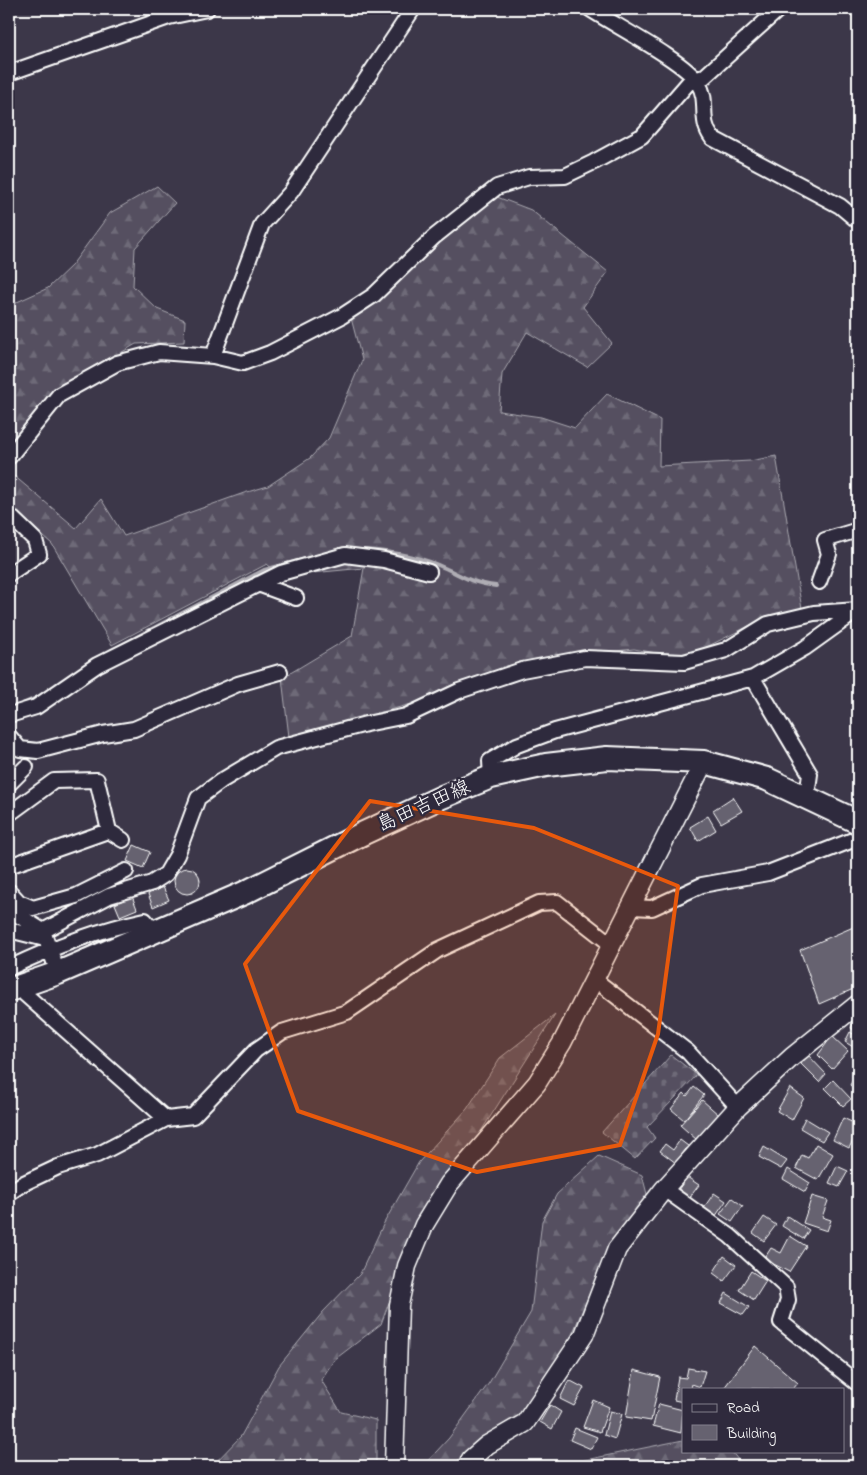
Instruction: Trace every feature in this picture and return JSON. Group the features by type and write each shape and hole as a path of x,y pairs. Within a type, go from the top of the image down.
{"main road":[{"name":"島田吉田線","path":"12,982 51,952 154,932 244,893 364,833 491,777 546,764 607,758 704,762 767,779 807,796 858,822"}],"street":[{"path":"9,73 169,17 207,9"},
{"path":"213,356 262,224 291,192 413,9"},
{"path":"590,9 660,52 696,78 701,87 705,104 704,128 712,138 840,206 858,221"},
{"path":"9,457 59,395 117,363 159,352 213,356 243,363 270,353 342,316 374,295 434,237 497,187 529,177 565,176 642,136 690,82 696,78 704,77 779,9"},
{"path":"9,515 35,540 39,554 9,574"},
{"path":"819,582 829,554 825,540 858,530"},
{"path":"10,716 36,707 97,665 281,573 345,556 384,560 430,572"},
{"path":"258,584 296,598"},
{"path":"51,952 109,896 152,883 166,874 177,855 198,798 221,781 276,748 366,724 406,716 459,691 522,670 585,658 684,662 726,650 768,624 814,612 857,613"},
{"path":"491,777 490,761 517,745 555,731 753,678 805,648 857,613"},
{"path":"9,736 20,748 38,751 103,734 134,729 238,684 280,672"},
{"path":"753,678 810,774 807,796"},
{"path":"394,1466 399,1305 406,1266 424,1225 449,1184 537,1083 562,1043 704,762"},
{"path":"9,784 26,767"},
{"path":"9,814 54,781 97,780 110,831 123,840"},
{"path":"9,866 110,831"},
{"path":"632,907 652,908 702,885 768,873 858,838"},
{"path":"9,891 19,902 33,908 76,896 126,871"},
{"path":"9,1193 58,1167 97,1155 166,1119 193,1116 256,1050 282,1032 347,1012 438,950 539,903 557,902 612,946"},
{"path":"9,905 51,952"},
{"path":"9,928 51,952"},
{"path":"594,979 688,1052 738,1107"},
{"path":"12,982 166,1119"},
{"path":"467,1466 471,1459 487,1444 525,1422 584,1335 617,1249 664,1189 738,1107 792,1057 858,1004"},
{"path":"664,1189 730,1236 786,1287 788,1300 781,1322 858,1384"}],"highlighted area":[{"path":"370,801 534,828 678,886 658,1034 620,1145 477,1172 298,1111 245,964"}],"green space":[{"path":"157,186 175,203 135,248 133,286 157,309 185,320 184,342 136,344 62,387 9,444 9,313 17,302 48,288 72,265 110,213"},
{"path":"497,197 531,210 608,272 583,307 612,343 587,367 527,332 502,374 499,411 541,417 575,428 607,394 660,420 659,466 750,461 776,456 802,609 757,622 684,658 634,649 533,660 419,702 289,737 282,678 352,636 364,568 281,576 267,564 112,645 52,544 9,506 9,478 13,475 76,528 101,499 124,536 268,486 310,458 329,438 362,360 351,318 419,258"},
{"path":"555,1015 413,1238 381,1324 334,1360 321,1380 341,1412 376,1420 376,1466 212,1466 241,1436 279,1366 323,1312 360,1274 384,1223 419,1162 467,1109 500,1058"},
{"path":"671,1055 697,1075 647,1127 655,1138 635,1159 602,1132"},
{"path":"599,1156 642,1175 648,1198 607,1253 565,1351 524,1412 473,1452 477,1466 423,1466 449,1438 489,1383 531,1312 542,1221 557,1194"},
{"path":"682,1440 682,1452 732,1452 743,1466 556,1466"}],"building":[{"path":"733,797 742,811 721,823 713,810"},
{"path":"708,816 716,830 698,841 690,827"},
{"path":"134,845 150,852 143,868 127,861"},
{"path":"187,868 196,872 200,881 196,890 187,894 178,890 174,881 178,872"},
{"path":"163,887 169,900 153,907 148,894"},
{"path":"132,896 137,909 120,916 115,904"},
{"path":"858,925 858,987 819,1004 800,950"},
{"path":"856,1018 858,1020 858,1033 851,1028"},
{"path":"850,1032 858,1037 858,1050 845,1042"},
{"path":"832,1036 848,1051 832,1069 818,1055"},
{"path":"808,1055 826,1074 819,1082 801,1064"},
{"path":"858,1071 858,1092 850,1085"},
{"path":"833,1080 851,1099 843,1106 825,1088"},
{"path":"694,1087 704,1095 684,1120 671,1109 684,1093 687,1096"},
{"path":"790,1088 804,1098 792,1120 777,1111"},
{"path":"702,1100 719,1115 697,1140 680,1125"},
{"path":"805,1118 828,1132 822,1141 800,1128"},
{"path":"843,1118 858,1125 858,1131 849,1148 833,1140"},
{"path":"680,1140 688,1146 676,1163 660,1151 665,1144 673,1150"},
{"path":"816,1144 833,1154 818,1180 796,1168 802,1155 808,1158"},
{"path":"764,1147 787,1161 781,1169 759,1157"},
{"path":"837,1166 848,1171 839,1187 829,1183"},
{"path":"788,1169 810,1183 805,1192 783,1179"},
{"path":"687,1177 699,1185 687,1201 676,1193"},
{"path":"714,1193 726,1201 715,1217 703,1209"},
{"path":"812,1196 828,1201 822,1217 831,1220 827,1231 803,1223"},
{"path":"732,1198 743,1206 732,1222 720,1214"},
{"path":"787,1216 809,1230 803,1239 782,1226"},
{"path":"764,1217 776,1225 764,1241 753,1233"},
{"path":"790,1236 806,1246 789,1272 764,1259 771,1248 781,1253"},
{"path":"724,1256 736,1265 724,1281 713,1273"},
{"path":"751,1271 766,1281 754,1300 739,1290"},
{"path":"726,1293 749,1307 743,1315 721,1303"},
{"path":"755,1346 798,1383 794,1388 724,1388"},
{"path":"688,1368 705,1371 700,1387 692,1384 691,1388 682,1388 682,1402 674,1400 678,1377 686,1378"},
{"path":"634,1370 660,1377 651,1421 626,1417"},
{"path":"569,1380 584,1388 574,1406 560,1399"},
{"path":"593,1400 609,1407 600,1432 583,1427"},
{"path":"659,1404 682,1410 681,1433 653,1426"},
{"path":"550,1405 561,1412 552,1429 540,1422"},
{"path":"610,1411 622,1414 615,1439 604,1435"},
{"path":"575,1428 597,1437 591,1449 570,1440"}],"waterway":[{"path":"110,651 264,570 340,550"},
{"path":"355,550 386,552 419,559 438,565 472,581 496,586"},
{"path":"9,707 13,708 43,695"}]}
